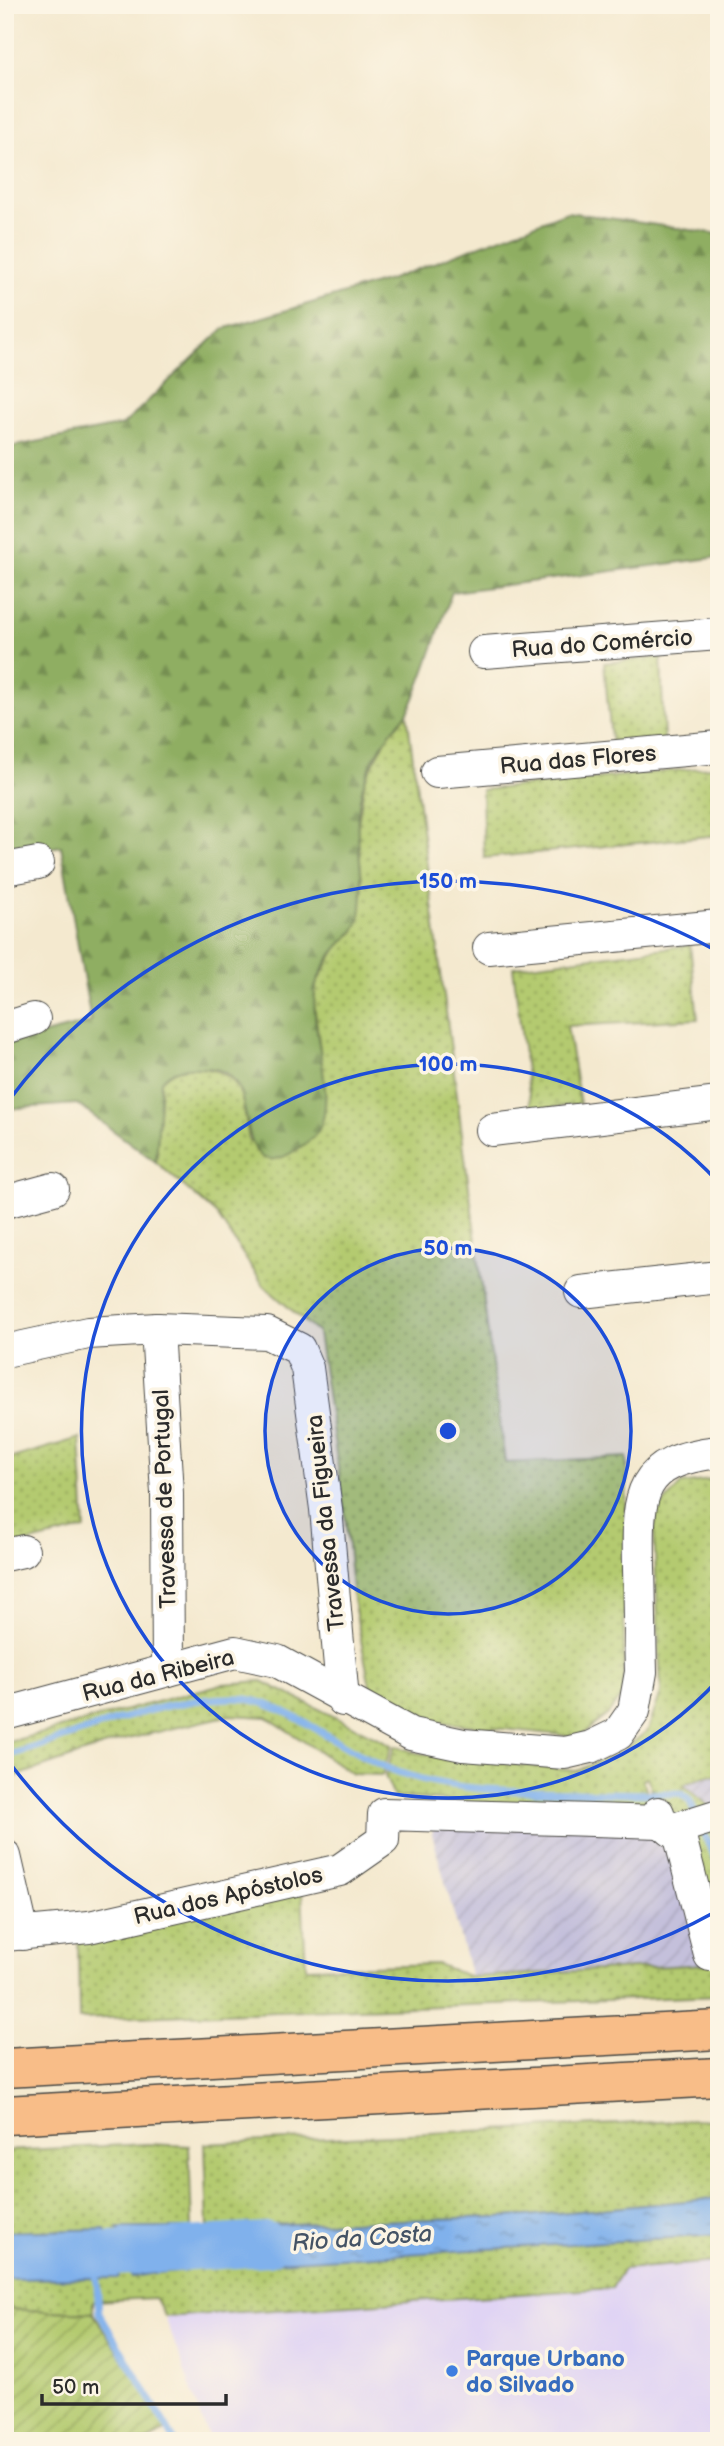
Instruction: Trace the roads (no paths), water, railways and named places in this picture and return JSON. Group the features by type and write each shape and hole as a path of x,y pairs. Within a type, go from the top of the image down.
{"highway":[{"path":"5,2068 719,2030"},
{"path":"5,2115 719,2077"}],"street":[{"name":"Rua do Comércio","path":"484,652 719,634"},
{"name":"Rua das Flores","path":"437,772 719,747"},
{"path":"5,869 38,863"},
{"path":"489,948 719,926"},
{"path":"492,1130 719,1103"},
{"path":"5,1202 53,1189"},
{"path":"582,1292 719,1277"},
{"path":"5,1352 88,1333 157,1329"},
{"name":"Travessa da Figueira","path":"157,1329 267,1333 299,1349 307,1368 326,1509 343,1700"},
{"name":"Travessa de Portugal","path":"157,1329 167,1493 168,1670"},
{"name":"Rua da Ribeira","path":"5,1714 235,1652 277,1661 343,1700 411,1734 463,1745 565,1753 591,1747 618,1734 634,1711 640,1685 640,1501 653,1477 671,1462 694,1454 719,1452"},
{"name":"Rua dos Apóstolos","path":"14,1935 89,1927 340,1870 383,1840 384,1814 669,1823"},
{"path":"710,1955 680,1837 669,1823 717,1815"},
{"path":"5,1856 14,1935"}],"water":[{"path":"719,2198 719,2235 209,2266 208,2227 526,2216"},
{"path":"118,2228 192,2228 193,2267 132,2277"},
{"path":"105,2229 119,2278 5,2279 5,2232"}],"waterway":[{"path":"5,1756 149,1710 208,1699 237,1698 255,1701 294,1716 372,1761 412,1777 458,1786 504,1790 680,1793 689,1799 696,1815"},
{"path":"702,1829 719,1867"},
{"name":"Rio da Costa","path":"5,2254 95,2255 267,2244"},
{"path":"96,2270 99,2313 175,2441"}],"place":[{"name":"Parque Urbano do Silvado","path":"452,2371"}]}
